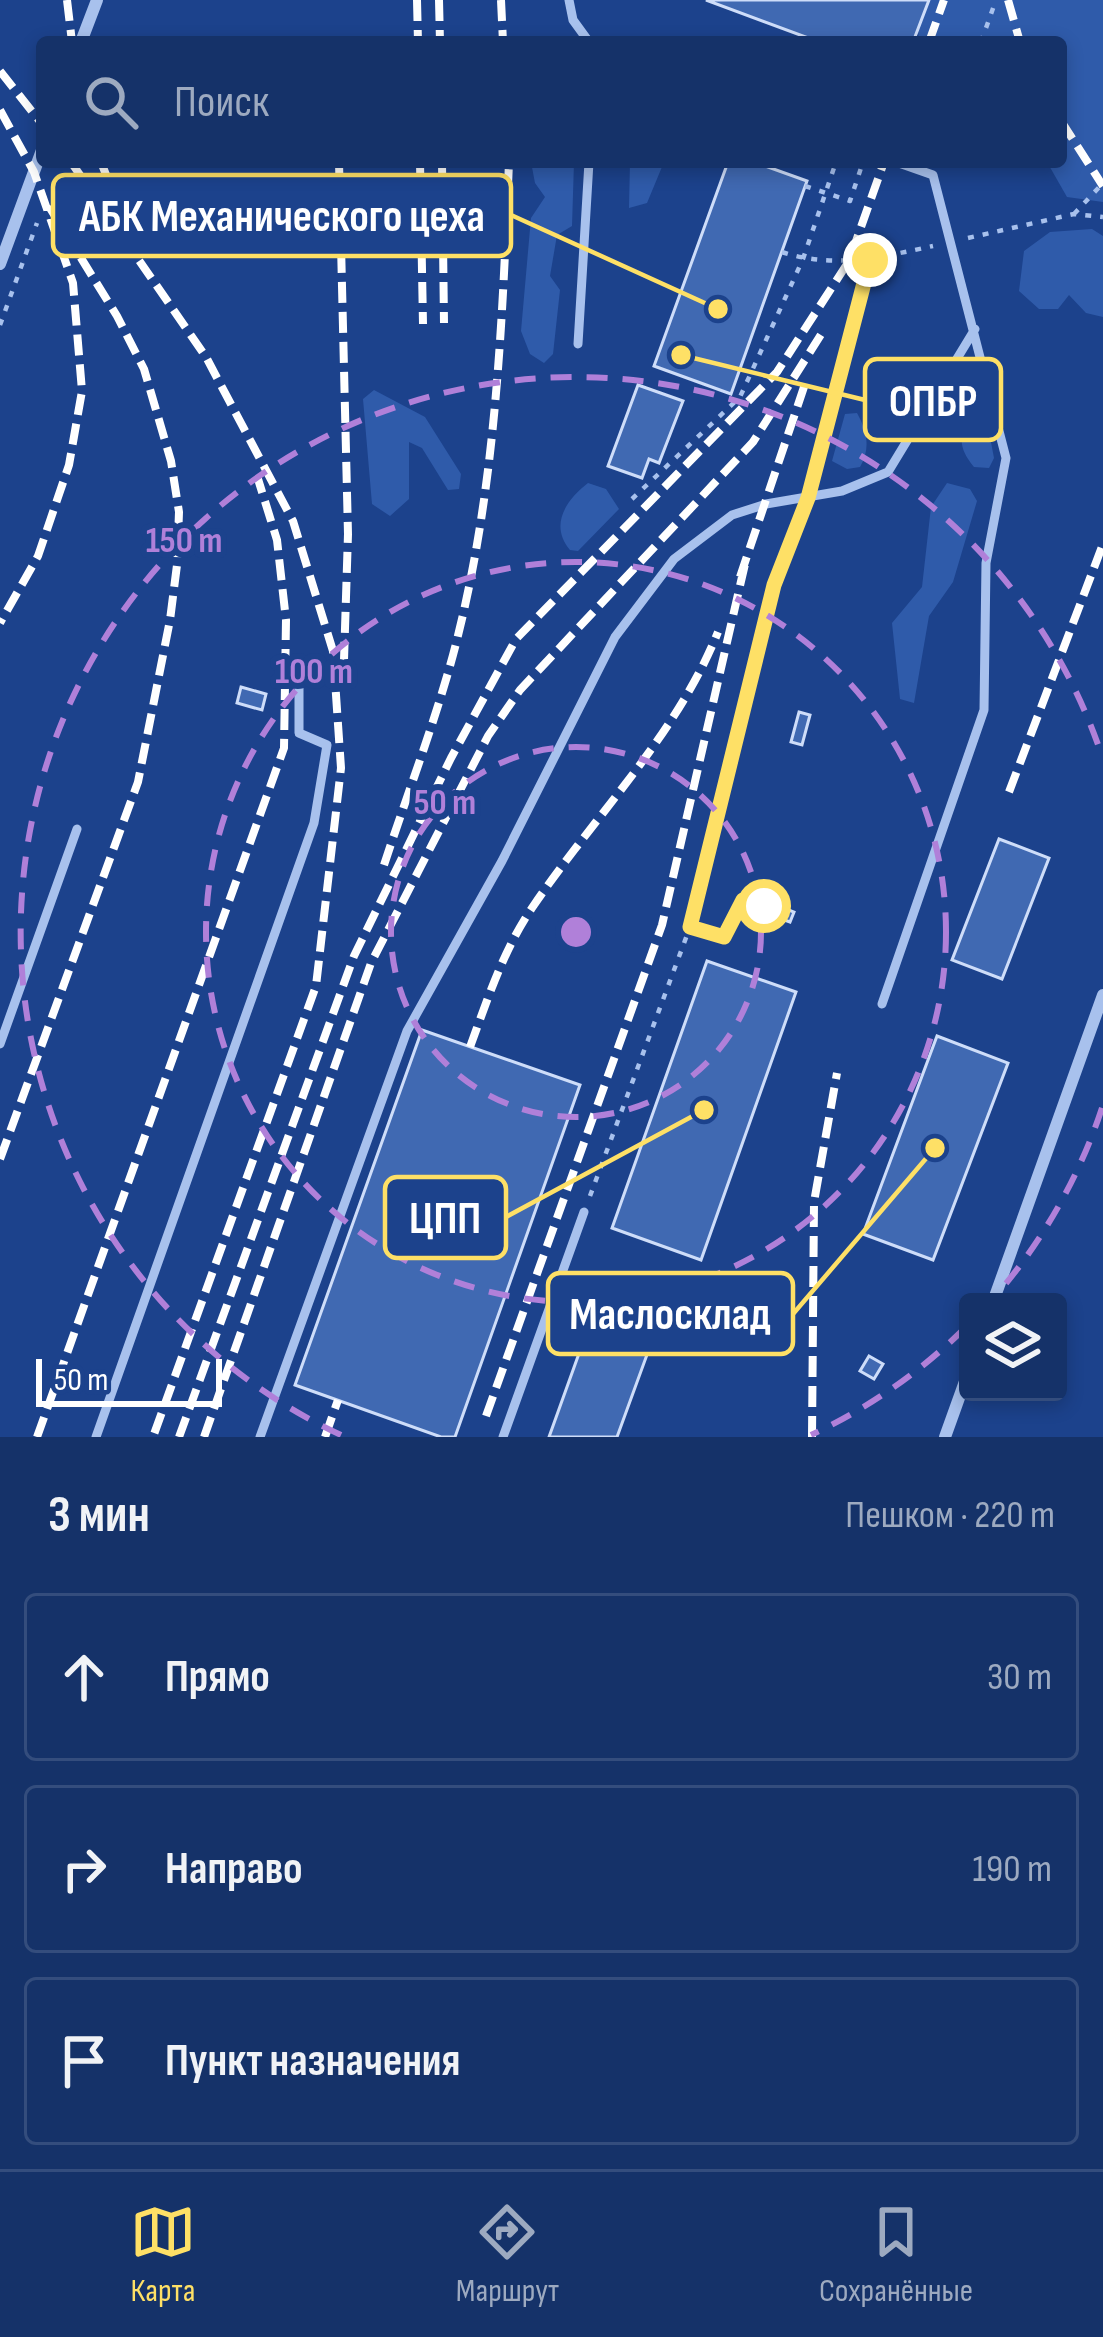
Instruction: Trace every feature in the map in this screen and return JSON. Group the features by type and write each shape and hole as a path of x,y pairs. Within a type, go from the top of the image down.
{"street":[{"path":"83,36 97,0"},
{"path":"0,264 36,166"},
{"path":"996,1293 1103,994"},
{"path":"945,1437 959,1398"}],"lane":[{"path":"569,0 573,20 585,36"},
{"path":"578,344 589,168"},
{"path":"882,1004 984,710 986,563 1006,458 933,175 913,168"},
{"path":"260,1437 407,1031 502,861 616,637 674,559 732,515 842,491 887,472 975,328"},
{"path":"95,1437 314,823 327,746 299,734 299,673"},
{"path":"0,1044 77,829"},
{"path":"503,1437 584,1213"}],"path":[{"path":"983,36 996,0"},
{"path":"632,499 740,397 802,259 834,168"},
{"path":"806,186 850,201 861,168"},
{"path":"1074,214 1103,183"},
{"path":"0,325 38,221"},
{"path":"584,1213 690,927 774,585 808,498 870,260"},
{"path":"690,927 724,937 743,900 764,906"}],"shaded area":[{"path":"929,0 1103,0 1103,202 1067,197 1050,168 1067,168 1067,36 919,36"},
{"path":"532,168 574,168 572,226 557,235 550,276 560,290 553,354 544,363 530,354 521,331 531,218 545,197"},
{"path":"630,168 662,168 647,203 629,208"},
{"path":"1092,229 1103,236 1103,317 1086,313 1069,295 1058,309 1039,309 1019,291 1024,251 1050,232"},
{"path":"374,390 425,417 461,474 459,489 448,490 422,448 409,442 409,499 390,516 372,504 363,399"},
{"path":"857,413 866,453 860,467 847,469 832,461 845,414"},
{"path":"969,414 986,416 994,458 989,468 974,467 965,454 962,436"},
{"path":"588,483 606,489 619,509 578,551 570,550 561,531 563,514"},
{"path":"947,483 970,489 977,501 953,582 929,616 914,703 900,699 892,623 922,587 931,507"}],"building":[{"path":"706,0 929,0 915,36 803,36"},
{"path":"726,168 771,168 807,181 731,394 654,366"},
{"path":"638,385 683,401 659,463 649,459 642,478 608,466"},
{"path":"241,687 266,694 262,710 237,703"},
{"path":"799,712 810,715 802,745 791,742"},
{"path":"999,839 1049,858 1002,979 952,960"},
{"path":"766,901 794,912 790,922 762,912"},
{"path":"707,961 796,992 701,1260 612,1228"},
{"path":"422,1030 580,1085 455,1437 441,1437 295,1385"},
{"path":"937,1036 1008,1063 933,1260 863,1234"},
{"path":"595,1309 656,1330 617,1437 549,1437"},
{"path":"869,1356 883,1364 874,1379 860,1371"}],"railway":[{"path":"67,0 71,36"},
{"path":"417,0 418,36"},
{"path":"439,0 440,36"},
{"path":"501,0 503,36"},
{"path":"931,36 944,0"},
{"path":"1008,0 1018,36"},
{"path":"0,71 36,116"},
{"path":"0,110 34,172 73,283 82,391 69,465 38,556 0,623"},
{"path":"1067,130 1103,186"},
{"path":"75,168 206,357 293,521 333,651 341,768 316,986 153,1437"},
{"path":"103,168 123,218"},
{"path":"339,168 348,534 344,660"},
{"path":"420,168 423,324"},
{"path":"442,168 444,323"},
{"path":"384,865 446,681 479,533 500,348 509,168"},
{"path":"179,1437 354,956 451,758 516,639 777,372 849,261 882,168"},
{"path":"0,1159 138,782 177,565 179,512 171,461 144,369 45,200"},
{"path":"204,1437 371,963 488,736 520,690 753,442 822,333"},
{"path":"740,577 807,378"},
{"path":"37,1437 284,748 286,620 277,540 258,479"},
{"path":"1009,792 1103,544"},
{"path":"486,1416 662,925 745,564"},
{"path":"470,1047 523,921 658,740 718,632"},
{"path":"812,1437 814,1202 837,1073"},
{"path":"325,1437 338,1400"}],"place":[{"name":"АБК Механического цеха","path":"718,309"},
{"name":"ОПБР","path":"681,355"},
{"name":"ЦПП","path":"704,1110"},
{"name":"Маслосклад","path":"935,1148"}],"route":[{"path":"764,906 743,900 724,937 690,927 774,585 808,498 870,260"}]}
